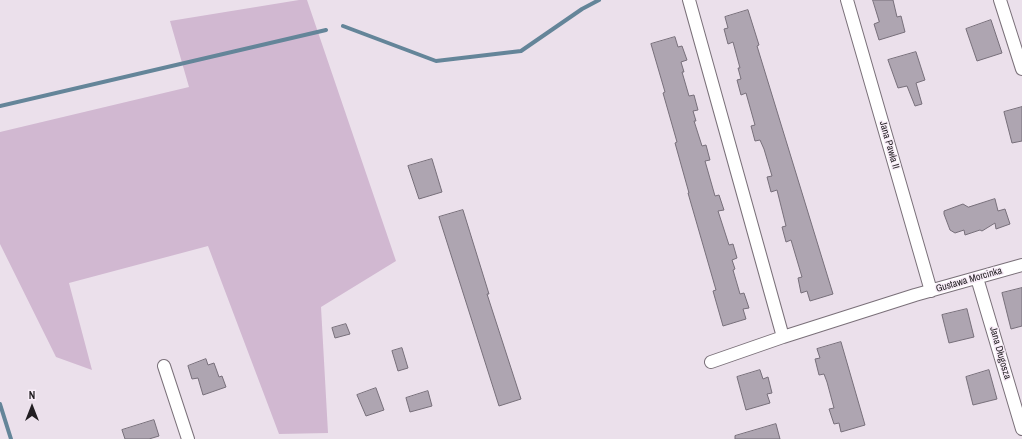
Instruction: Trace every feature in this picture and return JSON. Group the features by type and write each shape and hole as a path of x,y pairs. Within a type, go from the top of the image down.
{"street":[{"path":"689,0 783,337"},
{"name":"Jana Pawła II","path":"847,0 931,290"},
{"path":"1000,0 1022,69"},
{"name":"Gustawa Morcinka","path":"711,362 783,337 931,290 1022,265"},
{"name":"Jana Długosza","path":"977,278 1022,429"},
{"path":"164,366 188,439"}],"shaded area":[{"path":"299,0 307,0 396,261 321,307 328,433 279,434 208,246 69,283 92,370 56,357 0,244 0,132 189,87 170,21"}],"building":[{"path":"873,0 893,0 897,17 901,16 905,32 879,40 874,24 879,22"},
{"path":"748,10 759,45 757,46 833,294 810,301 807,291 801,293 798,278 802,277 791,240 786,242 782,227 786,226 777,190 771,192 767,177 772,176 760,140 755,141 751,126 755,125 746,93 741,95 737,80 741,79 738,68 740,68 733,42 728,44 724,29 728,28 725,17"},
{"path":"991,20 1002,53 977,61 966,29"},
{"path":"675,37 678,47 682,46 687,60 681,62 684,72 682,72 689,96 694,95 698,110 693,111 696,121 694,121 702,146 706,145 710,160 705,161 715,196 719,195 724,210 718,211 729,245 733,244 737,258 732,260 735,269 733,270 740,294 744,293 749,308 743,309 746,319 723,326 713,291 716,290 688,193 675,143 677,142 663,93 665,92 651,44"},
{"path":"916,52 925,80 916,83 922,104 915,106 907,86 898,88 888,60"},
{"path":"1022,107 1022,141 1012,143 1004,112"},
{"path":"432,159 442,192 419,199 408,166"},
{"path":"995,199 998,211 1005,209 1010,224 996,229 995,223 982,231 980,230 965,235 964,230 955,233 950,230 944,211 963,204 968,207"},
{"path":"463,210 489,294 487,294 521,399 499,406 439,217"},
{"path":"1022,288 1022,326 1011,329 1002,293"},
{"path":"967,309 974,337 949,343 942,315"},
{"path":"346,324 350,334 335,338 332,328"},
{"path":"841,342 865,425 841,432 839,423 834,424 829,409 834,408 827,382 824,374 819,375 815,359 820,358 817,349"},
{"path":"402,348 408,368 398,371 392,351"},
{"path":"206,359 208,365 214,363 219,377 222,376 226,387 203,395 198,378 192,379 188,366"},
{"path":"760,370 763,379 768,377 772,393 767,394 770,403 746,410 737,377"},
{"path":"989,370 997,399 973,405 966,377"},
{"path":"376,388 384,410 366,416 357,395"},
{"path":"428,391 432,406 410,412 406,398"},
{"path":"154,420 159,436 149,439 125,439 122,430"},
{"path":"776,424 780,439 735,439 735,436"}],"waterway":[{"path":"343,26 436,61 521,51 582,9 599,0"},
{"path":"0,106 326,30"},
{"path":"0,404 11,439"}]}
